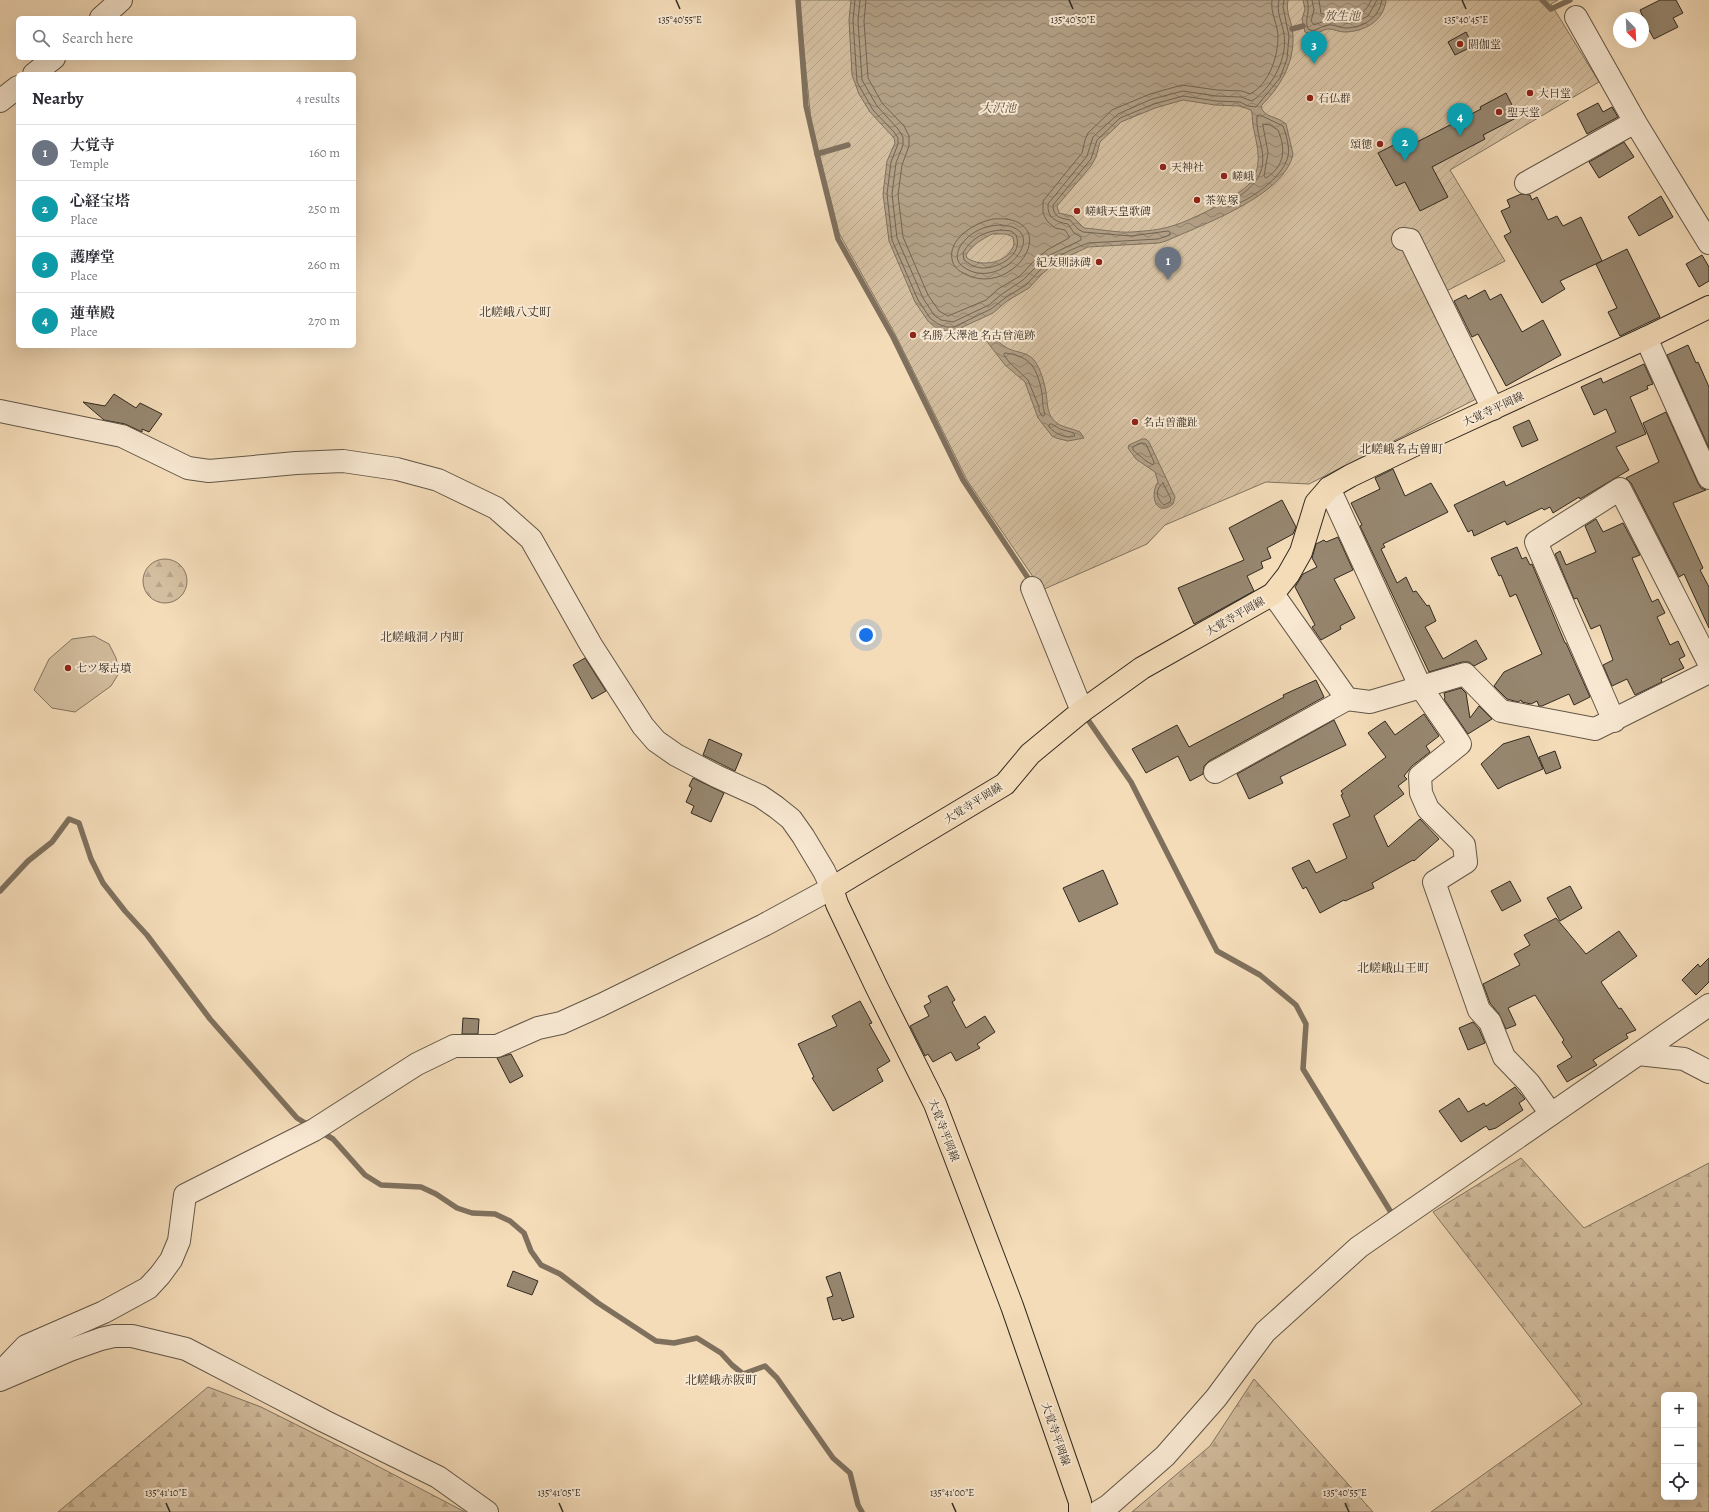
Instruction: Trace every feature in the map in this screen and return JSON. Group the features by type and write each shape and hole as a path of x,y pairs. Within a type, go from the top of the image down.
{"main road":[{"name":"大覚寺平岡線","path":"1080,1512 1080,1502 1012,1306 935,1104 836,904 832,888 1005,784 1030,754 1082,712 1142,668 1273,594 1288,575 1300,552 1316,503 1329,488 1350,476 1646,338 1709,307"}],"street":[{"path":"103,16 120,0"},
{"path":"1576,17 1635,122 1709,243"},
{"path":"36,72 52,60"},
{"path":"0,101 16,89"},
{"path":"1526,183 1635,122"},
{"path":"1403,239 1410,240 1493,409"},
{"path":"1646,338 1709,478"},
{"path":"0,411 122,436 188,468 210,471 296,463 343,461 397,469 438,480 496,508 518,526 530,539 591,645 643,726 656,741 676,755 716,776 760,796 791,819 824,871 832,888 764,925 561,1023 538,1028 497,1046 454,1046 423,1061 314,1130 185,1195 179,1240 171,1260 148,1288 104,1312 26,1346 0,1373"},
{"path":"1329,488 1420,686 1460,744 1420,776 1421,794 1428,810 1464,845 1465,852 1466,862 1434,882 1479,1010 1490,1022 1504,1057 1529,1083 1551,1114"},
{"path":"1614,721 1536,542 1620,489 1709,663"},
{"path":"1032,588 1082,712"},
{"path":"1273,594 1347,700"},
{"path":"1214,772 1347,700 1370,702 1420,686 1465,674 1501,711 1595,729 1614,721 1709,672"},
{"path":"1690,682 1709,693"},
{"path":"1098,1512 1108,1506 1166,1456 1216,1398 1265,1332 1359,1247 1709,1005"},
{"path":"1638,1054 1684,1059 1709,1072"},
{"path":"0,1380 70,1350 114,1336 132,1336 186,1349 324,1421 438,1477 487,1512"}],"green space":[{"path":"799,0 1558,0 1551,4 1599,82 1450,170 1505,261 1427,301 1480,397 1309,484 1266,482 1165,525 1147,544 1042,590 967,480 894,332 839,233 811,121"},
{"path":"165,559 177,563 183,569 187,581 183,593 177,599 165,603 153,599 147,593 143,581 147,569 153,563"},
{"path":"94,636 109,644 116,658 119,673 111,686 75,712 52,708 34,690 49,659 72,639"},
{"path":"1521,1158 1584,1228 1709,1163 1709,1512 1431,1512 1582,1404 1433,1212"},
{"path":"1254,1379 1373,1512 1132,1512 1210,1446"},
{"path":"208,1387 261,1407 465,1512 58,1512"}],"water":[{"name":"大沢池","path":"851,0 1288,0 1288,14 1293,36 1291,56 1280,83 1261,106 1265,113 1283,121 1286,124 1293,154 1287,169 1275,183 1259,196 1219,218 1159,243 1088,247 1056,262 1029,288 1007,301 993,313 954,331 946,331 936,328 928,321 915,302 889,241 883,194 887,161 895,143 894,138 870,112 859,94 852,75 849,20","holes":["1183,100 1215,105 1239,106 1251,110 1258,152 1258,166 1253,179 1248,185 1216,207 1180,223 1157,229 1126,232 1084,228 1072,216 1059,213 1057,206 1091,166 1096,157 1100,142 1121,122 1155,108","992,234 1006,234 1013,237 1014,244 1007,256 994,262 987,263 980,263 967,258 966,255 974,245"]},
{"name":"放生池","path":"1303,0 1386,0 1381,14 1372,24 1366,27 1359,30 1344,32 1327,29 1314,35 1305,32 1302,19 1305,9"},
{"path":"992,335 1006,348 1025,354 1034,360 1039,367 1042,376 1048,410 1052,418 1060,425 1080,432 1084,438 1068,441 1052,436 1038,418 1025,382 1005,365 985,339"},
{"path":"1142,439 1146,439 1149,442 1175,497 1173,504 1167,508 1158,507 1154,498 1155,487 1158,482 1155,472 1136,459 1128,448 1129,445"}],"building":[{"path":"1660,0 1676,0 1683,13 1673,18 1678,27 1654,39 1649,30 1649,12 1641,12 1640,10"},
{"name":"閼伽堂","path":"1466,32 1473,46 1455,55 1448,42"},
{"path":"1506,93 1518,117 1483,135 1485,139 1432,167 1448,197 1420,211 1405,182 1396,186 1378,153 1413,135 1417,142 1481,109 1480,107"},
{"path":"1598,103 1603,112 1612,107 1618,117 1587,134 1577,114"},
{"path":"1624,142 1634,157 1599,178 1589,162"},
{"path":"1521,194 1530,195 1532,200 1537,197 1548,220 1557,216 1563,226 1581,217 1602,261 1560,281 1565,289 1542,303 1504,236 1511,232 1501,211 1510,207 1507,200"},
{"path":"1661,196 1673,217 1639,236 1628,217"},
{"path":"1627,249 1660,317 1620,336 1608,312 1617,308 1596,264"},
{"path":"1702,255 1709,267 1709,281 1699,287 1686,264"},
{"path":"1485,290 1490,300 1501,294 1522,332 1543,320 1561,355 1506,386 1478,334 1472,337 1454,301 1466,295 1468,299"},
{"path":"1688,345 1696,363 1698,362 1709,387 1709,448 1667,355"},
{"path":"1644,364 1653,384 1647,386 1648,389 1630,397 1646,434 1616,447 1629,470 1553,513 1550,507 1544,510 1542,508 1507,525 1505,521 1474,536 1472,530 1468,532 1454,505 1504,481 1506,486 1616,432 1606,409 1594,415 1581,387 1601,378 1603,383"},
{"path":"114,394 136,408 140,403 162,414 149,432 142,429 142,432 125,424 104,420 83,402 105,406"},
{"path":"1666,412 1698,483 1701,488 1706,490 1673,503 1703,568 1700,570 1709,587 1709,628 1684,574 1679,577 1631,483 1626,478 1659,462 1643,423"},
{"path":"1529,420 1538,440 1522,447 1513,427"},
{"path":"1393,469 1405,496 1431,483 1448,512 1383,544 1385,547 1381,549 1397,583 1406,577 1413,592 1416,591 1427,606 1429,605 1436,621 1425,627 1443,659 1476,640 1487,659 1474,666 1469,662 1462,662 1429,672 1360,526 1362,525 1351,503 1380,489 1375,478"},
{"path":"1282,500 1296,527 1293,534 1267,548 1271,558 1261,562 1263,568 1247,576 1254,591 1194,624 1178,588 1244,560 1229,528"},
{"path":"1596,519 1603,532 1623,523 1640,555 1632,558 1652,602 1658,599 1665,613 1657,617 1670,645 1678,641 1685,656 1679,659 1684,668 1661,679 1662,682 1635,695 1627,679 1612,686 1603,665 1613,660 1600,625 1591,629 1577,598 1574,599 1555,554 1560,551 1566,565 1596,552 1585,526"},
{"path":"1338,537 1353,570 1334,579 1355,618 1340,626 1341,629 1321,640 1312,627 1315,625 1295,587 1303,574 1317,567 1312,558 1316,544 1324,540 1326,542"},
{"path":"1517,547 1522,559 1526,557 1530,565 1532,564 1565,643 1590,697 1574,705 1569,694 1542,706 1539,706 1537,701 1531,704 1522,702 1521,700 1518,702 1507,699 1494,686 1504,672 1542,654 1516,594 1510,597 1501,575 1499,576 1491,558"},
{"path":"585,658 606,691 592,699 573,665"},
{"path":"1316,680 1324,697 1209,761 1204,766 1203,774 1190,781 1178,756 1146,773 1132,749 1177,725 1189,747 1284,697 1283,695"},
{"path":"1461,688 1466,693 1470,718 1479,706 1492,719 1468,734 1444,699 1444,693"},
{"path":"1424,714 1439,736 1426,746 1430,752 1412,766 1404,776 1407,779 1398,786 1404,794 1374,816 1388,847 1420,819 1439,839 1414,861 1413,860 1372,883 1374,888 1345,901 1344,900 1320,913 1306,887 1303,889 1292,868 1309,860 1316,873 1347,858 1333,824 1350,816 1341,795 1343,794 1341,791 1386,757 1368,733 1385,721 1395,735"},
{"path":"1334,720 1346,745 1280,777 1283,783 1249,799 1237,774"},
{"path":"1529,736 1543,769 1498,789 1481,764 1503,744"},
{"path":"709,739 742,754 735,771 703,755"},
{"path":"1555,751 1561,768 1546,774 1539,757"},
{"path":"693,778 724,793 711,822 691,813 694,806 686,802 692,788 689,786"},
{"path":"1103,870 1118,904 1079,922 1063,888"},
{"path":"1510,881 1521,901 1502,911 1491,891"},
{"path":"1570,886 1582,908 1560,921 1547,898"},
{"path":"1556,918 1586,954 1619,931 1637,956 1601,982 1619,1009 1621,1008 1636,1030 1626,1034 1628,1038 1593,1060 1597,1065 1567,1082 1557,1066 1572,1057 1562,1042 1564,1040 1535,995 1508,1008 1516,1025 1506,1029 1499,1014 1490,1003 1483,984 1520,965 1514,954 1530,945 1524,935"},
{"path":"1709,958 1709,982 1696,995 1682,980 1698,964 1700,967"},
{"path":"947,986 955,1000 952,1002 966,1028 985,1016 995,1032 977,1044 980,1048 956,1061 951,1052 933,1062 928,1054 925,1056 910,1026 929,1016 924,1006 931,1002 928,996"},
{"path":"860,1001 872,1023 869,1024 890,1061 877,1069 883,1081 833,1111 812,1078 814,1077 798,1044 837,1026 832,1016"},
{"path":"463,1018 479,1019 478,1034 462,1034"},
{"path":"1473,1022 1479,1029 1485,1043 1468,1050 1459,1028"},
{"path":"511,1054 523,1076 510,1083 497,1058"},
{"path":"1515,1087 1525,1099 1519,1103 1523,1110 1496,1128 1489,1130 1486,1126 1461,1142 1439,1111 1459,1098 1468,1112 1484,1103 1486,1106"},
{"path":"513,1271 538,1281 532,1295 507,1286"},
{"path":"840,1272 854,1317 842,1321 841,1318 833,1320 827,1298 833,1296 826,1277"}],"waterway":[{"path":"798,0 806,106 838,239 893,337 963,480 1032,584"},
{"path":"1542,0 1551,9 1570,0"},
{"path":"1292,29 1303,26"},
{"path":"817,154 848,145"},
{"path":"1086,717 1131,782 1217,951 1260,975 1296,1005 1306,1024 1303,1069 1392,1214"},
{"path":"0,891 28,861 52,842 69,819 79,823 91,859 103,883 125,911 147,935 210,1019 297,1118 310,1126"},
{"path":"321,1132 333,1139 365,1175 381,1185 421,1187 436,1194 457,1208 472,1213 495,1214 510,1221 524,1233 531,1251 541,1265 560,1274 598,1303 656,1341 674,1343 697,1338 721,1353 743,1374 765,1366 777,1378 833,1458 850,1473 858,1505 862,1512"}],"place":[{"name":"閼伽堂","path":"1460,44"},
{"name":"護摩堂","path":"1314,64"},
{"name":"大日堂","path":"1530,93"},
{"name":"石仏群","path":"1310,98"},
{"name":"聖天堂","path":"1499,112"},
{"name":"蓮華殿","path":"1460,136"},
{"name":"頌徳","path":"1380,144"},
{"name":"心経宝塔","path":"1405,161"},
{"name":"天神社","path":"1163,167"},
{"name":"嵯峨","path":"1224,176"},
{"name":"茶筅塚","path":"1197,200"},
{"name":"嵯峨天皇歌碑","path":"1077,211"},
{"name":"紀友則詠碑","path":"1099,262"},
{"name":"大覚寺","path":"1168,280"},
{"name":"名勝 大澤池 名古曾滝跡","path":"913,335"},
{"name":"名古曽瀧趾","path":"1135,422"},
{"name":"七ツ塚古墳","path":"68,668"}],"district":[{"name":"北嵯峨八丈町","path":"515,312"},
{"name":"北嵯峨名古曽町","path":"1401,449"},
{"name":"北嵯峨洞ノ内町","path":"422,637"},
{"name":"北嵯峨山王町","path":"1393,968"},
{"name":"北嵯峨赤阪町","path":"721,1380"}]}
